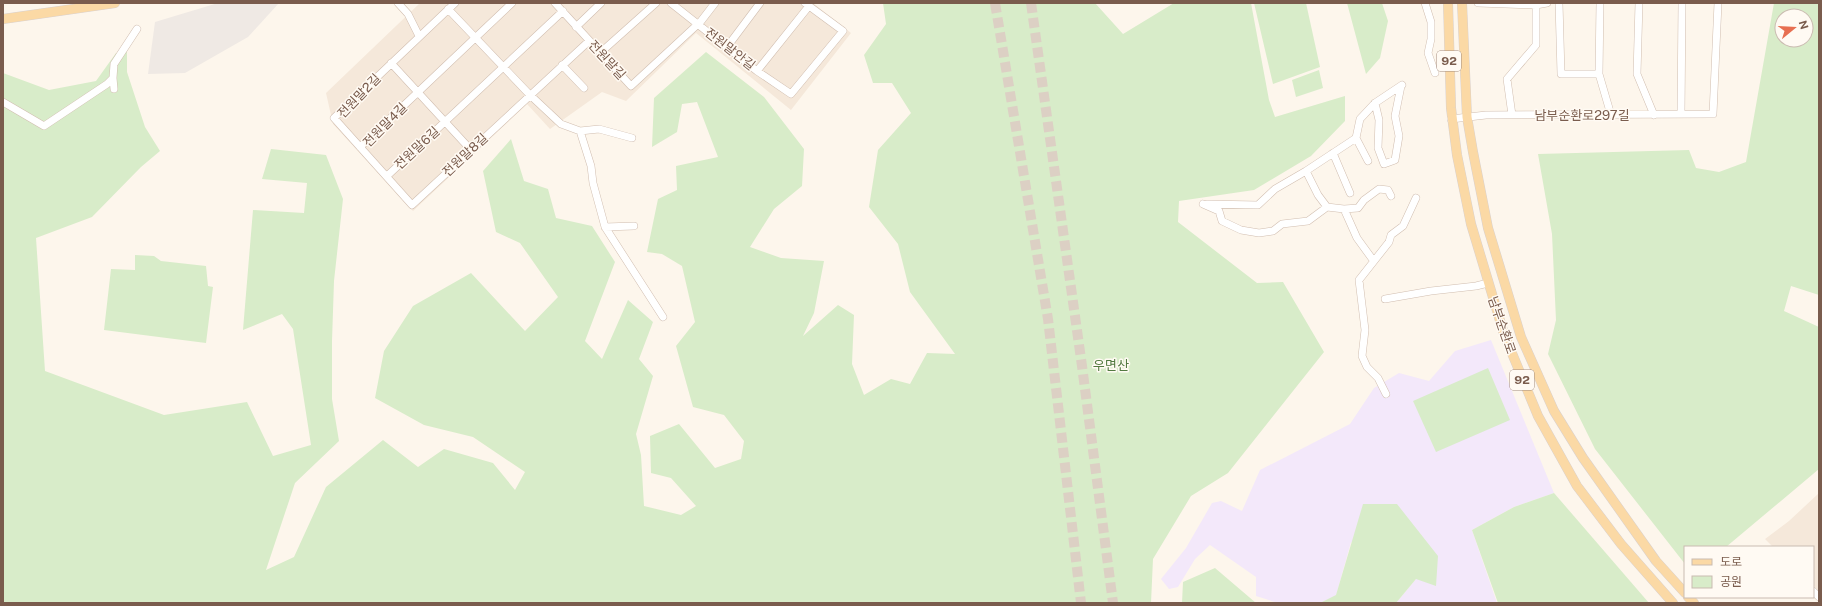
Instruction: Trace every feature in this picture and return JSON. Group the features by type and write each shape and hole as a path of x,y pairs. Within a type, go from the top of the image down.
{"main road":[{"path":"3,19 115,3"},
{"name":"남부순환로","path":"1448,3 1451,119 1471,224 1488,283 1516,365 1538,416 1556,451 1577,486 1617,538 1673,603"},
{"name":"남부순환로","path":"1462,3 1467,117 1488,228 1521,337 1554,410 1583,458 1656,561 1684,592"}],"street":[{"path":"398,3 408,14 419,36"},
{"name":"전원말2길","path":"360,147 334,118 455,3"},
{"name":"전원말4길","path":"387,176 360,147 512,3"},
{"name":"전원말길","path":"555,3 631,86 698,24"},
{"path":"576,27 601,3"},
{"path":"600,53 656,3"},
{"name":"전원말안길","path":"671,3 757,71 791,94 843,31 807,4"},
{"path":"698,24 715,3"},
{"path":"726,47 760,3"},
{"path":"1425,3 1431,22 1431,38 1428,53 1435,73"},
{"path":"1478,3 1547,3"},
{"path":"1559,3 1561,74 1599,74"},
{"path":"1600,3 1599,74 1611,115"},
{"path":"1639,3 1637,74 1654,115"},
{"path":"1681,114 1682,3"},
{"name":"남부순환로297길","path":"1451,119 1512,115 1712,114 1718,3"},
{"path":"757,71 807,4"},
{"path":"1512,115 1507,79 1536,45 1536,4"},
{"path":"448,9 530,95 562,124 580,131 599,129 632,138"},
{"name":"전원말6길","path":"401,193 387,176 563,11"},
{"path":"114,89 114,64 137,28"},
{"name":"전원말8길","path":"401,193 412,205 589,41"},
{"name":"전원말2길","path":"391,63 418,92"},
{"path":"562,65 584,88"},
{"path":"3,102 44,126 107,84 113,78"},
{"path":"1368,161 1356,138 1360,119 1375,103 1402,84 1395,116 1399,136 1395,160 1384,164 1378,148 1379,120 1375,103"},
{"name":"전원말4길","path":"418,92 446,122"},
{"name":"전원말6길","path":"446,122 471,150"},
{"path":"580,131 591,166 593,183 605,227 663,317"},
{"path":"1356,138 1306,171 1275,189 1258,205 1203,204 1219,211 1222,221 1241,230 1259,233 1273,231 1282,224 1308,221 1327,207 1344,209 1358,208 1364,200 1379,188 1388,190 1391,196"},
{"path":"1333,153 1350,193"},
{"path":"1306,171 1318,195 1327,207"},
{"path":"1386,394 1378,378 1367,366 1362,356 1365,330 1359,280 1373,260 1389,242 1391,235 1402,226 1416,198"},
{"path":"1344,209 1357,238 1373,260"},
{"path":"605,227 634,226"},
{"path":"1385,299 1431,290 1476,286 1488,283"}],"shaded area":[{"path":"218,3 279,3 248,37 185,73 148,74 155,22"},
{"path":"420,3 813,3 851,33 791,110 696,33 626,101 602,92 550,129 527,104 413,211 333,124 326,93"},
{"path":"1491,340 1554,493 1514,507 1472,530 1497,603 1396,603 1416,579 1351,542 1336,596 1320,603 1278,603 1256,596 1256,577 1210,545 1195,559 1178,587 1169,589 1161,579 1186,548 1212,503 1221,501 1242,511 1260,470 1350,424 1374,388 1399,373 1429,381 1455,351"},
{"path":"1819,493 1819,591 1814,586 1814,546 1772,546 1765,539 1789,521"}],"green space":[{"name":"우면산","path":"883,3 1095,3 1123,34 1174,3 1251,3 1269,100 1275,117 1345,96 1345,121 1311,156 1254,190 1179,201 1178,222 1257,283 1283,282 1324,352 1228,473 1191,496 1153,559 1151,603 3,603 3,73 49,90 96,81 116,53 127,52 127,72 145,127 160,151 141,167 92,217 36,238 45,371 164,415 247,402 273,456 311,445 293,329 282,314 243,330 253,210 304,213 307,183 262,179 271,149 326,155 343,199 334,281 332,341 332,399 339,441 295,483 266,570 294,557 326,487 383,440 418,467 444,449 493,463 515,490 525,472 473,437 424,425 375,398 384,351 413,306 471,273 525,331 558,297 520,243 496,232 483,171 511,139 524,181 548,189 556,218 592,226 615,262 585,341 602,359 628,300 653,322 639,359 653,376 636,434 641,455 644,506 681,515 696,506 671,478 651,473 650,436 679,424 715,468 741,459 744,441 724,415 693,407 676,346 695,322 682,266 662,254 647,252 658,199 677,190 676,166 718,157 697,102 682,104 677,132 652,147 654,98 706,52 764,97 804,149 802,186 774,209 750,247 781,258 824,261 814,313 803,336 838,305 854,315 852,364 864,395 891,379 910,384 927,353 955,354 910,292 898,244 869,207 878,150 911,113 892,83 873,83 864,55 886,24"},
{"path":"1254,3 1306,3 1320,67 1273,84"},
{"path":"1347,3 1382,3 1388,21 1380,58 1366,74"},
{"path":"1774,3 1819,3 1819,295 1791,286 1784,311 1819,327 1819,469 1727,546 1684,546 1684,563 1595,449 1548,354 1556,320 1552,234 1538,154 1689,150 1696,168 1719,172 1746,162"},
{"path":"1319,70 1323,88 1296,97 1292,80"},
{"path":"135,255 154,256 161,261 206,266 208,286 213,287 206,343 104,330 111,269 135,270"},
{"path":"1488,368 1510,420 1436,452 1413,401"},
{"path":"1554,493 1649,603 1498,603 1472,530 1514,507"},
{"path":"1363,504 1397,504 1438,556 1436,586 1416,579 1396,603 1320,603 1336,595"},
{"path":"1215,568 1256,603 1182,603 1183,582"}],"tunnel":[{"path":"995,3 1048,319 1081,603"},
{"path":"1031,3 1082,366 1113,603"}]}
